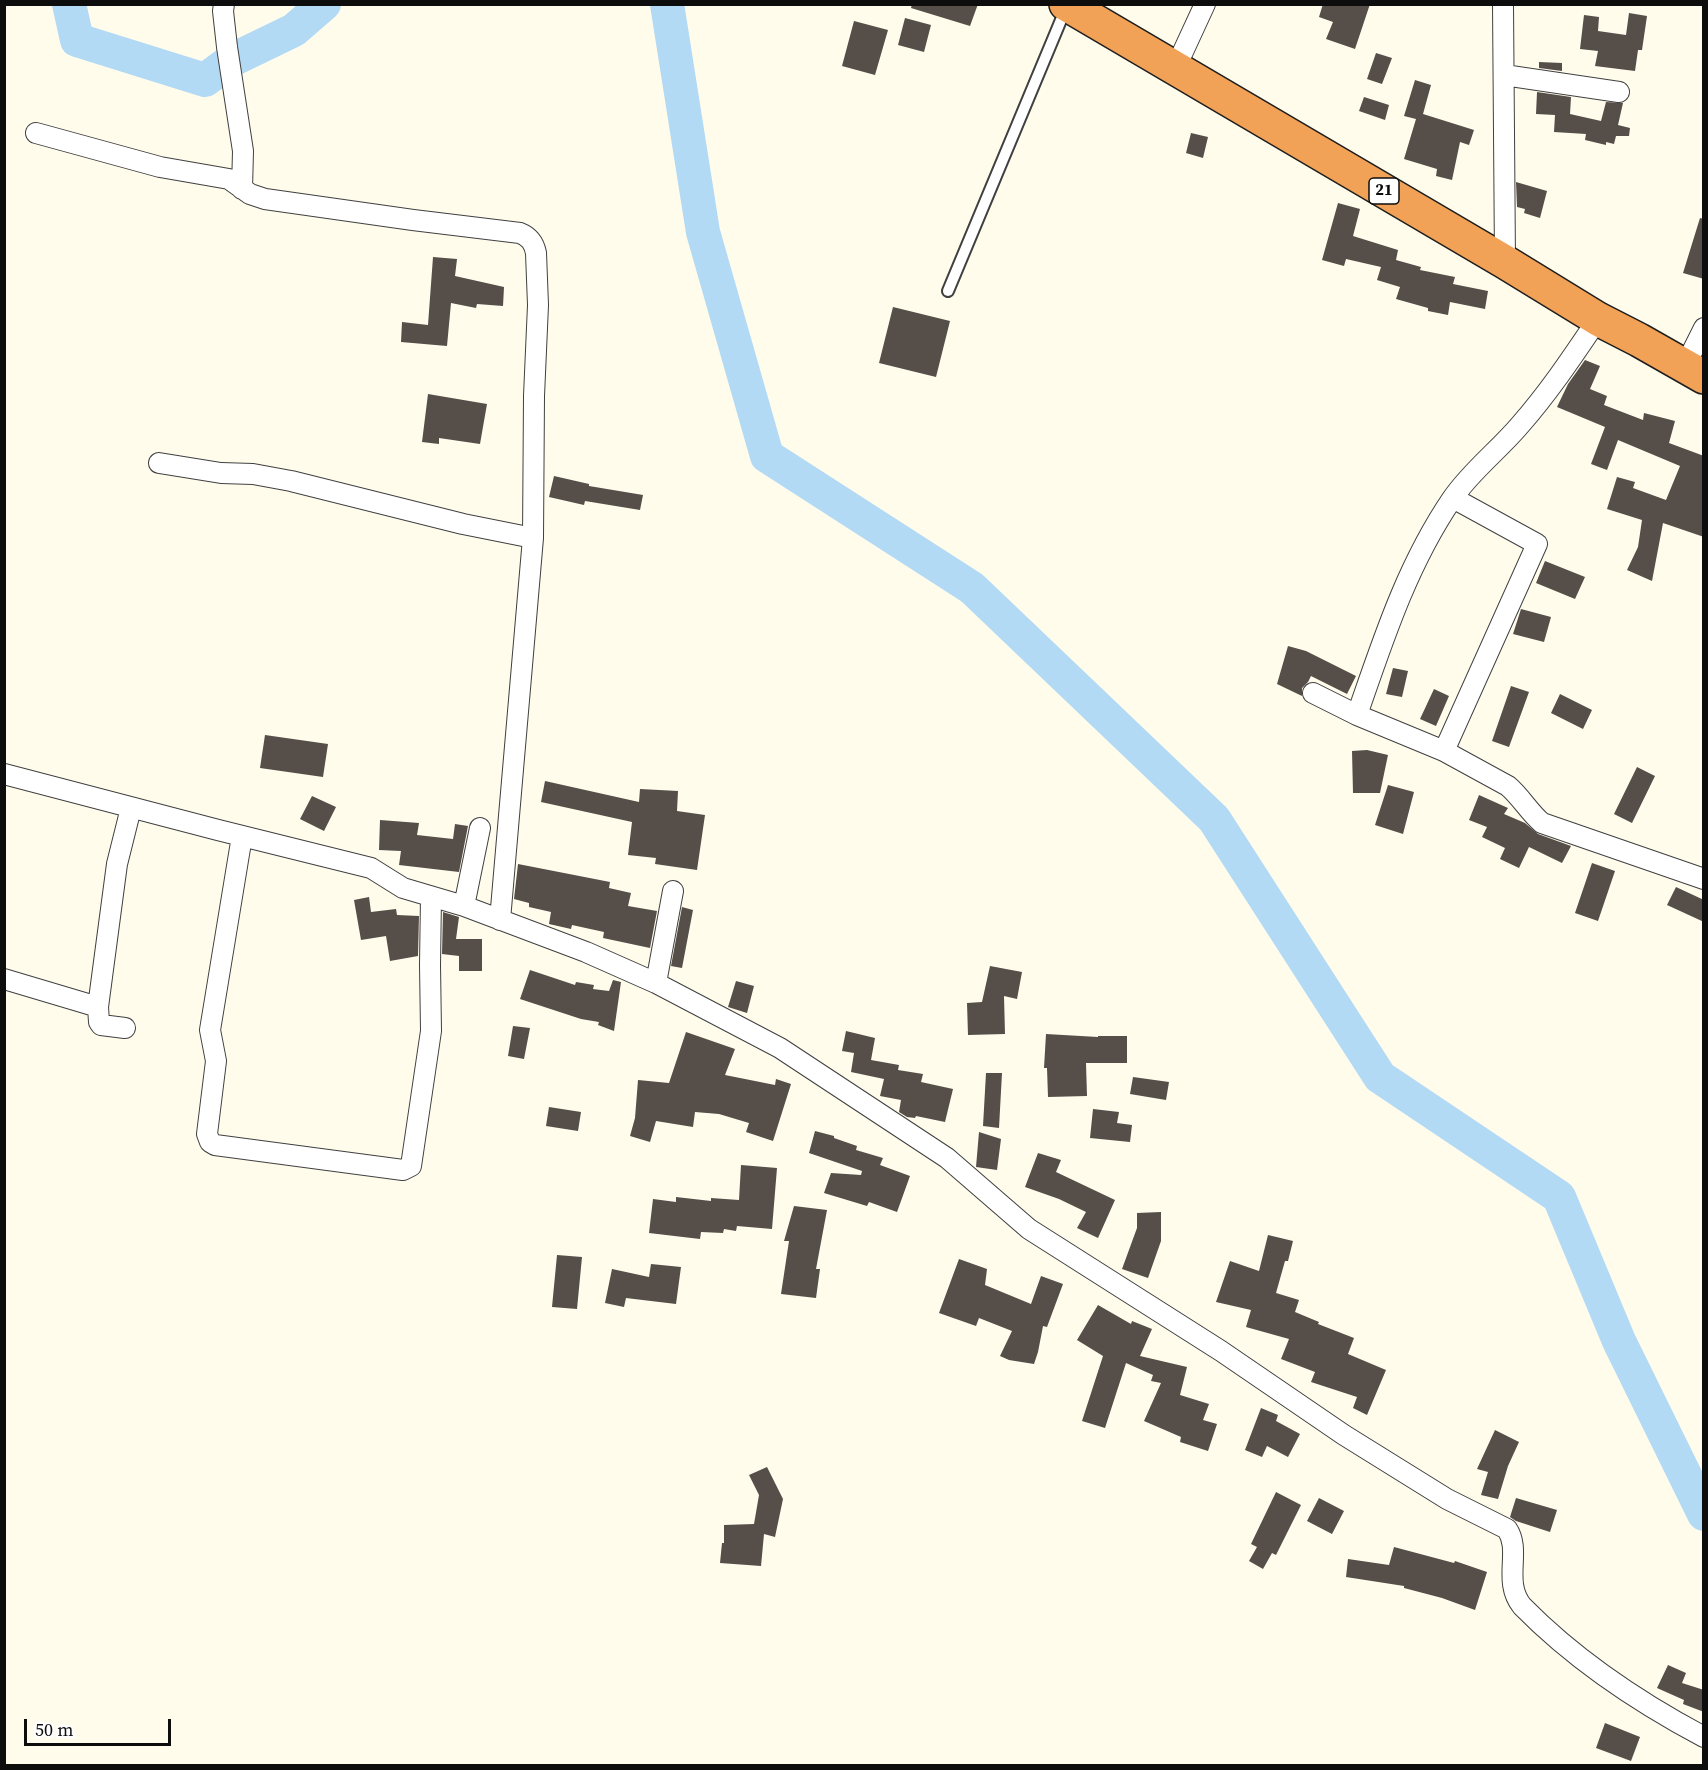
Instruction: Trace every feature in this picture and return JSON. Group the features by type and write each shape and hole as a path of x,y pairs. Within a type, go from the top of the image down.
{"highway":[{"name":"21","path":"1067,5 1505,262 1598,320 1695,371"}],"street":[{"path":"224,4 227,47 243,151 242,189"},
{"path":"1175,69 1205,4"},
{"path":"1503,4 1505,262"},
{"path":"1503,75 1619,92"},
{"path":"36,133 160,167 229,179 249,194 265,199 520,233 530,239 534,245 538,305 534,396 533,538 500,920"},
{"path":"1357,715 1393,611 1421,550 1453,498 1479,466 1519,426 1558,378 1598,320"},
{"path":"1695,371 1704,328"},
{"path":"159,463 221,473 253,474 291,481 463,525 533,538"},
{"path":"1444,751 1538,544 1453,498"},
{"path":"1313,693 1357,715 1444,751 1508,786 1516,792 1542,823 1704,879"},
{"path":"4,774 371,868 403,888 464,906 586,952 656,983 780,1048 947,1158 1029,1229 1221,1351 1344,1435 1447,1499 1507,1529 1514,1545 1511,1564 1514,1590 1522,1606 1569,1648 1610,1680 1664,1716 1704,1737"},
{"path":"125,1028 101,1025 98,1007 117,864 131,808"},
{"path":"464,906 480,828"},
{"path":"242,836 210,1030 216,1061 207,1134 210,1142 215,1145 403,1170 411,1166 431,1031 429,965 431,897"},
{"path":"656,983 673,891"},
{"path":"4,979 98,1007"}],"lane":[{"path":"948,291 1067,5"}],"building":[{"path":"912,4 978,4 970,26 911,8"},
{"path":"1323,4 1370,4 1355,49 1326,39 1333,22 1319,17"},
{"path":"1629,13 1647,16 1642,50 1638,50 1635,71 1595,66 1598,51 1580,49 1584,15 1599,17 1598,31 1626,35"},
{"path":"905,18 931,25 924,52 898,45"},
{"path":"854,21 888,30 875,75 842,66"},
{"path":"1376,53 1392,58 1382,84 1367,79"},
{"path":"1539,62 1562,63 1562,71 1539,68"},
{"path":"1415,80 1431,85 1423,114 1474,130 1469,145 1460,142 1452,180 1436,176 1437,169 1404,159 1416,119 1404,116"},
{"path":"1537,92 1571,97 1570,114 1601,121 1606,102 1623,103 1618,125 1630,128 1629,136 1616,136 1614,144 1606,142 1606,145 1585,140 1586,134 1554,132 1555,115 1536,114"},
{"path":"1364,97 1389,105 1385,120 1359,111"},
{"path":"1191,133 1208,137 1203,158 1186,153"},
{"path":"1516,182 1547,191 1540,218 1524,213 1525,209 1517,207"},
{"path":"1338,203 1360,209 1353,236 1398,250 1396,260 1421,267 1420,270 1455,277 1453,284 1488,291 1485,309 1450,302 1448,315 1428,311 1428,308 1396,299 1400,287 1377,280 1381,267 1346,259 1344,266 1322,260"},
{"path":"1700,218 1704,219 1704,279 1683,273"},
{"path":"433,257 457,259 455,276 504,287 503,306 477,304 476,308 451,303 447,346 401,342 402,322 428,325"},
{"path":"893,307 950,321 936,377 879,363"},
{"path":"1585,360 1600,366 1590,389 1607,396 1604,405 1643,420 1644,413 1675,421 1669,443 1704,456 1704,537 1663,523 1652,581 1627,570 1638,547 1642,520 1607,509 1617,477 1635,482 1633,488 1666,500 1680,466 1618,440 1607,470 1591,464 1605,427 1557,407 1568,384"},
{"path":"428,394 487,404 480,444 439,438 439,444 422,442"},
{"path":"554,476 589,484 589,486 643,495 640,510 585,501 584,505 549,497"},
{"path":"1545,561 1585,577 1575,599 1536,583"},
{"path":"1521,609 1551,617 1544,642 1513,634"},
{"path":"1288,646 1306,651 1356,676 1347,694 1311,676 1302,688 1302,696 1277,684"},
{"path":"1393,668 1408,671 1402,697 1386,694"},
{"path":"1511,686 1529,692 1509,747 1492,741"},
{"path":"1434,689 1449,696 1436,726 1420,719"},
{"path":"1560,694 1592,710 1583,729 1551,713"},
{"path":"265,735 328,744 323,777 260,768"},
{"path":"1367,750 1388,755 1380,793 1353,793 1352,751"},
{"path":"1637,767 1655,776 1632,823 1614,814"},
{"path":"545,781 639,802 640,789 678,791 677,811 705,815 697,870 655,864 656,858 628,855 632,822 541,802"},
{"path":"1388,785 1414,792 1403,834 1375,825"},
{"path":"1479,795 1508,808 1504,814 1525,823 1538,834 1571,846 1562,863 1529,847 1519,868 1500,859 1505,848 1482,837 1487,827 1469,820"},
{"path":"312,796 336,807 324,831 300,819"},
{"path":"380,820 419,823 417,835 453,839 455,824 468,826 459,872 399,865 401,851 379,850"},
{"path":"1592,863 1615,871 1598,921 1575,913"},
{"path":"518,864 610,882 609,888 631,893 628,906 657,911 650,948 603,938 604,932 572,925 571,929 549,924 551,912 529,907 529,903 514,899"},
{"path":"1676,887 1704,900 1704,922 1667,905"},
{"path":"369,897 371,912 396,909 397,915 419,916 418,956 390,961 386,936 361,940 354,900"},
{"path":"682,907 693,910 682,968 671,966"},
{"path":"443,912 459,917 456,939 482,939 482,971 459,971 459,956 442,954"},
{"path":"990,966 1022,972 1017,999 1004,996 1005,1034 968,1035 967,1003 982,1002"},
{"path":"530,970 575,985 576,982 594,985 593,989 609,991 613,980 621,982 614,1031 598,1025 599,1022 581,1019 520,999"},
{"path":"736,981 754,986 747,1013 728,1007"},
{"path":"513,1026 530,1028 524,1059 508,1056"},
{"path":"846,1031 875,1038 871,1060 899,1065 898,1070 923,1074 921,1082 953,1089 945,1122 916,1116 915,1118 907,1117 899,1112 901,1100 880,1096 884,1079 851,1072 854,1053 842,1051"},
{"path":"686,1032 735,1049 725,1075 775,1085 776,1079 791,1084 773,1141 746,1132 749,1123 719,1114 695,1112 693,1127 656,1121 650,1142 630,1136 635,1118 638,1080 669,1083"},
{"path":"1046,1034 1127,1036 1127,1063 1086,1063 1087,1096 1048,1097 1047,1068 1044,1068"},
{"path":"986,1073 1002,1073 999,1128 983,1126"},
{"path":"1133,1077 1169,1082 1166,1100 1130,1094"},
{"path":"549,1107 581,1112 578,1131 546,1126"},
{"path":"1093,1109 1119,1112 1117,1123 1132,1125 1130,1142 1090,1138"},
{"path":"815,1131 857,1146 856,1150 883,1158 880,1165 910,1176 897,1212 869,1202 867,1206 824,1193 831,1173 861,1175 862,1171 809,1153"},
{"path":"979,1132 1001,1139 997,1170 976,1167"},
{"path":"1038,1153 1061,1160 1056,1172 1115,1200 1098,1238 1077,1228 1086,1212 1025,1187"},
{"path":"741,1165 777,1168 772,1229 737,1226 736,1231 724,1229 723,1233 701,1232 700,1239 649,1233 653,1199 676,1202 676,1197 711,1201 711,1198 739,1200"},
{"path":"794,1206 827,1210 816,1269 820,1269 816,1298 781,1294 789,1241 784,1241"},
{"path":"1161,1212 1161,1241 1148,1278 1122,1269 1137,1228 1137,1213"},
{"path":"1268,1235 1293,1241 1276,1293 1299,1300 1295,1312 1354,1338 1348,1354 1386,1370 1367,1415 1353,1408 1357,1397 1311,1382 1315,1372 1281,1359 1289,1339 1246,1327 1251,1310 1216,1302 1230,1261 1259,1271"},
{"path":"557,1255 582,1257 577,1309 552,1307"},
{"path":"959,1259 987,1269 985,1285 1031,1304 1041,1276 1063,1284 1047,1327 1043,1326 1034,1364 1009,1360 1000,1356 1012,1331 979,1318 976,1326 939,1313"},
{"path":"651,1264 681,1267 676,1304 626,1298 624,1307 605,1303 612,1269 649,1277"},
{"path":"1098,1305 1131,1324 1132,1321 1152,1329 1140,1356 1187,1367 1180,1395 1209,1404 1203,1420 1217,1424 1208,1451 1180,1442 1181,1437 1144,1421 1161,1383 1151,1381 1153,1375 1126,1363 1105,1428 1082,1421 1103,1356 1077,1340"},
{"path":"1261,1408 1278,1415 1276,1421 1300,1434 1288,1457 1267,1446 1262,1457 1245,1450"},
{"path":"1495,1430 1519,1442 1508,1466 1498,1499 1481,1495 1488,1472 1477,1469"},
{"path":"767,1467 783,1499 775,1537 764,1534 761,1566 720,1563 722,1543 724,1543 724,1525 754,1524 759,1495 749,1475"},
{"path":"1276,1492 1301,1505 1276,1555 1272,1553 1263,1569 1249,1561 1257,1547 1251,1544"},
{"path":"1319,1498 1344,1511 1332,1534 1307,1521"},
{"path":"1516,1498 1557,1510 1550,1532 1510,1517"},
{"path":"1394,1547 1454,1563 1455,1561 1487,1572 1475,1610 1404,1588 1404,1586 1346,1577 1348,1559 1389,1565"},
{"path":"1668,1665 1686,1673 1682,1683 1704,1690 1704,1712 1683,1704 1684,1700 1657,1688"},
{"path":"1605,1723 1640,1737 1631,1761 1596,1748"}],"waterway":[{"path":"69,4 77,40 205,80 232,60 294,30 324,4"},
{"path":"667,4 703,232 767,456 972,588 1214,819 1380,1077 1559,1197 1619,1341 1704,1514"}]}
